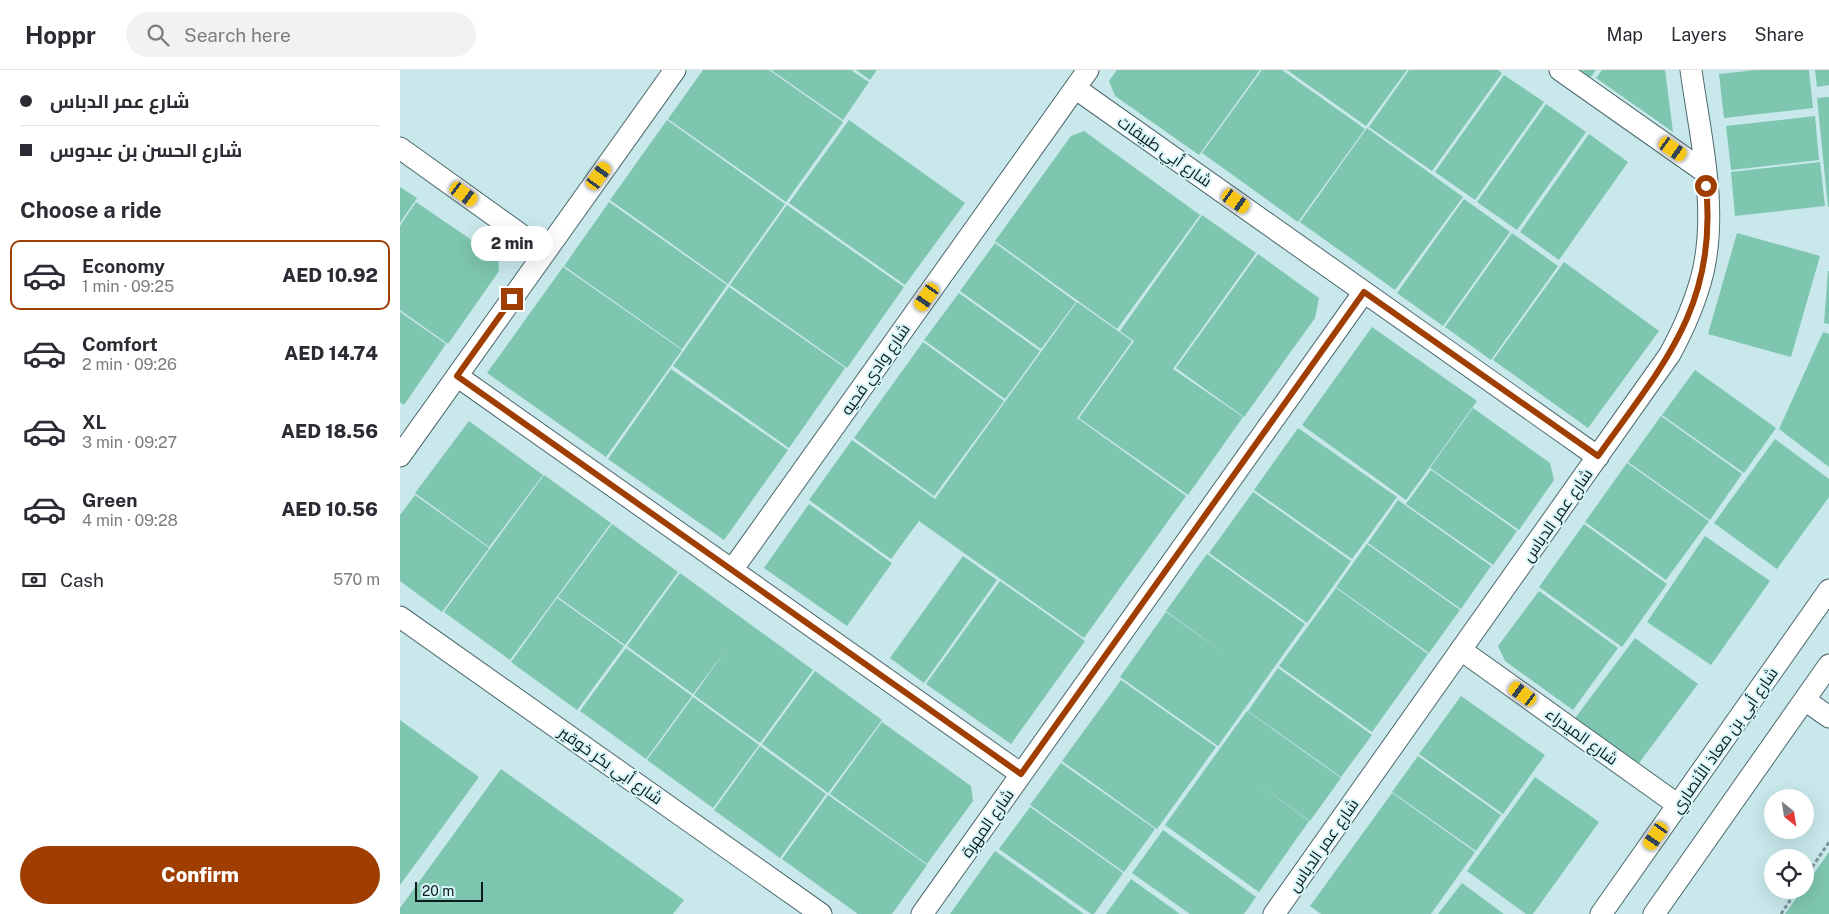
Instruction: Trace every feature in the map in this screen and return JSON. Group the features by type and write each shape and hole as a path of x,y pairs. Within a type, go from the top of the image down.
{"street":[{"path":"400,456 675,70"},
{"name":"شارع وادي فحيه","path":"732,570 1088,70"},
{"path":"1560,70 1705,172"},
{"name":"شارع عمر الدباس","path":"1274,914 1670,354 1696,298 1707,243 1709,214 1691,70"},
{"name":"شارع أبي طبيقات","path":"1076,88 1598,456"},
{"path":"400,148 545,252"},
{"name":"شارع المهرة","path":"922,914 1364,292"},
{"path":"457,376 1021,774"},
{"name":"شارع أبي بن معاذ الأنصاري","path":"1601,914 1829,590"},
{"name":"شارع أبي بكر خوقير","path":"400,617 822,914"},
{"name":"شارع الميدراء","path":"1461,650 1678,805"},
{"path":"1654,914 1829,665"},
{"path":"1805,700 1829,718"}],"path":[{"path":"1814,864 1829,842"},
{"path":"1780,914 1791,899"}],"building":[{"path":"703,70 769,70 843,122 786,202 668,119"},
{"path":"771,70 851,70 869,82 843,120"},
{"path":"856,70 877,70 870,80"},
{"path":"1117,70 1260,70 1199,155 1115,96 1109,81"},
{"path":"1262,70 1282,70 1365,129 1298,222 1202,153"},
{"path":"1287,70 1407,70 1366,126"},
{"path":"1409,70 1498,70 1502,73 1432,171 1369,127"},
{"path":"1580,70 1596,70 1590,78"},
{"path":"1602,70 1665,70 1673,132 1596,78"},
{"path":"1755,70 1809,70 1813,108 1724,118 1719,74"},
{"path":"1815,70 1829,70 1829,85 1817,87"},
{"path":"1504,75 1544,102 1475,200 1435,172"},
{"path":"1829,97 1829,207 1828,207 1817,98"},
{"path":"1546,104 1586,132 1517,230 1477,202"},
{"path":"1815,116 1819,160 1731,170 1726,126"},
{"path":"667,120 785,204 728,284 610,200"},
{"path":"849,120 965,203 905,285 789,203"},
{"path":"1367,128 1463,197 1395,290 1300,222"},
{"path":"1084,131 1200,215 1117,329 995,241 1071,136"},
{"path":"1589,134 1628,162 1559,260 1520,232"},
{"path":"1820,162 1825,206 1735,216 1731,172"},
{"path":"400,187 417,198 400,223"},
{"path":"1464,199 1510,232 1443,326 1397,293"},
{"path":"416,202 498,258 499,271 448,344 400,310 400,226"},
{"path":"609,202 727,285 682,349 564,266"},
{"path":"787,205 904,287 847,368 730,285"},
{"path":"1202,215 1256,253 1173,369 1243,417 1188,495 1079,418 1134,341 1120,331"},
{"path":"1512,233 1558,266 1491,360 1445,327"},
{"path":"1737,233 1820,256 1791,357 1708,334"},
{"path":"995,243 1076,302 1041,349 960,291"},
{"path":"1258,254 1319,298 1315,318 1244,417 1176,368"},
{"path":"1564,262 1659,331 1588,428 1493,360"},
{"path":"563,267 682,350 606,457 487,373"},
{"path":"1829,271 1829,324 1824,323"},
{"path":"729,287 845,368 789,448 673,366"},
{"path":"959,293 1040,351 1005,399 924,340"},
{"path":"1077,302 1132,341 1077,418 1186,496 1084,638 919,521 891,559 809,500 852,440 935,499"},
{"path":"400,312 446,344 404,405 400,402"},
{"path":"1372,327 1477,401 1406,500 1302,425"},
{"path":"1823,332 1829,334 1829,467 1779,429"},
{"path":"923,342 1004,401 934,496 854,438"},
{"path":"671,369 788,450 724,540 608,459"},
{"path":"1695,370 1776,428 1744,473 1662,415"},
{"path":"1473,408 1550,463 1554,480 1519,530 1430,468"},
{"path":"1661,416 1742,474 1710,520 1628,462"},
{"path":"469,421 543,475 489,547 415,493"},
{"path":"1298,428 1397,497 1352,559 1254,490"},
{"path":"1775,439 1829,479 1829,497 1777,569 1714,523"},
{"path":"1627,463 1709,521 1666,580 1585,522"},
{"path":"1431,470 1517,531 1493,565 1406,504"},
{"path":"544,475 611,523 510,660 444,612"},
{"path":"1253,492 1351,561 1307,623 1209,553"},
{"path":"415,495 489,548 442,612 400,581 400,515"},
{"path":"1398,500 1491,566 1461,609 1368,543"},
{"path":"809,504 892,563 847,626 764,568"},
{"path":"612,524 678,572 625,645 558,597"},
{"path":"1584,524 1667,584 1622,647 1539,587"},
{"path":"1705,536 1770,581 1711,665 1647,622"},
{"path":"1367,544 1460,610 1429,653 1336,587"},
{"path":"1207,554 1305,624 1218,746 1120,677 1166,612 1228,656 1166,611"},
{"path":"963,556 997,580 924,683 890,658"},
{"path":"680,573 813,670 760,743 694,695 727,648 693,694 627,646"},
{"path":"1000,581 1085,641 1011,744 926,684"},
{"path":"1336,588 1428,654 1372,732 1279,666"},
{"path":"1539,591 1618,648 1573,710 1505,661 1498,646"},
{"path":"557,598 624,646 577,710 511,662"},
{"path":"1635,638 1698,684 1636,767 1573,721"},
{"path":"626,648 692,696 646,759 580,711"},
{"path":"1278,668 1372,735 1341,777 1248,711"},
{"path":"815,671 882,720 828,793 762,744"},
{"path":"1121,680 1216,747 1157,829 1062,761"},
{"path":"1461,696 1545,755 1503,814 1419,754"},
{"path":"693,697 759,745 713,808 647,760"},
{"path":"1247,711 1341,778 1310,821 1250,778 1309,821 1259,892 1165,825"},
{"path":"400,720 479,777 400,885"},
{"path":"882,722 971,786 973,801 927,864 830,794"},
{"path":"760,746 826,794 780,858 714,810"},
{"path":"1418,756 1501,815 1476,851 1392,792"},
{"path":"1061,763 1155,829 1124,872 1030,805"},
{"path":"501,769 684,900 673,914 400,914 400,908"},
{"path":"1535,777 1599,822 1533,914 1526,914 1467,871"},
{"path":"1392,793 1475,852 1431,914 1321,914 1310,906"},
{"path":"828,795 927,865 892,914 858,914 782,859"},
{"path":"1030,807 1123,873 1094,914 1091,914 999,849"},
{"path":"1163,830 1256,897 1244,914 1190,914 1132,873"},
{"path":"995,851 1084,914 950,914"},
{"path":"1829,852 1829,914 1785,914 1796,899 1814,899 1814,873"},
{"path":"1131,879 1180,914 1106,914"},
{"path":"1462,883 1504,914 1438,914"}],"route":[{"path":"512,299 457,376 1021,774 1364,292 1598,456 1670,354 1696,298 1703,271 1707,243 1709,214 1706,186"}]}
